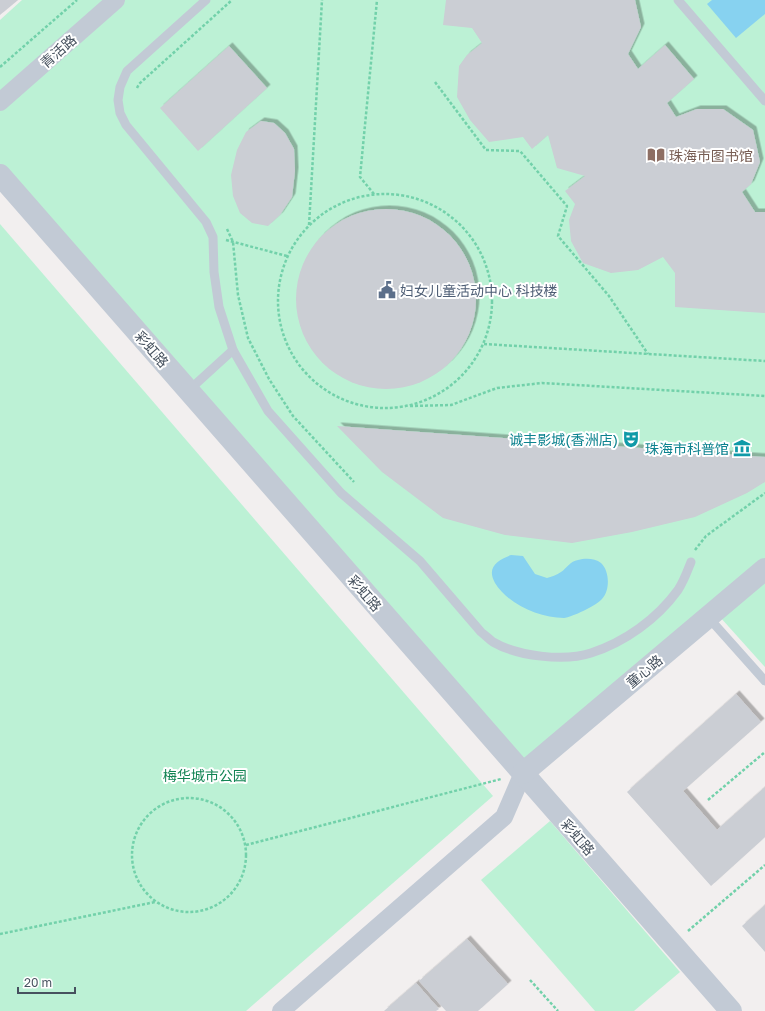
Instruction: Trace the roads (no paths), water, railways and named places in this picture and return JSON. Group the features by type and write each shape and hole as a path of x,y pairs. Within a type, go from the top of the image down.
{"street":[{"name":"青活路","path":"0,102 116,0"},
{"name":"彩虹路","path":"0,175 731,1011"},
{"name":"童心路","path":"523,773 765,569"},
{"path":"281,1011 504,818 523,773"}],"lane":[{"path":"206,0 127,71 120,87 118,100 120,113 126,125 206,222 213,237 214,272 219,307 233,350 268,411 336,487 420,561 481,632 493,642 514,650 537,656 561,657 589,654 612,645 633,633 658,612 678,590 691,562"},
{"path":"678,0 765,101"},
{"path":"188,391 233,350"},
{"path":"708,617 765,681"}],"water":[{"path":"712,0 765,0 765,14 736,38 707,4"},
{"path":"511,555 523,556 535,574 547,578 559,573 575,561 581,559 596,560 601,563 606,571 608,586 605,595 595,605 584,611 564,618 544,615 525,608 501,591 495,583 493,577 492,573 495,565 502,559"}],"place":[{"name":"珠海市图书馆","path":"656,155"},
{"name":"妇女儿童活动中心 科技楼","path":"387,290"},
{"name":"诚丰影城(香洲店)","path":"631,439"},
{"name":"珠海市科普馆","path":"742,448"}],"park label":[{"name":"梅华城市公园","path":"205,775"}]}
